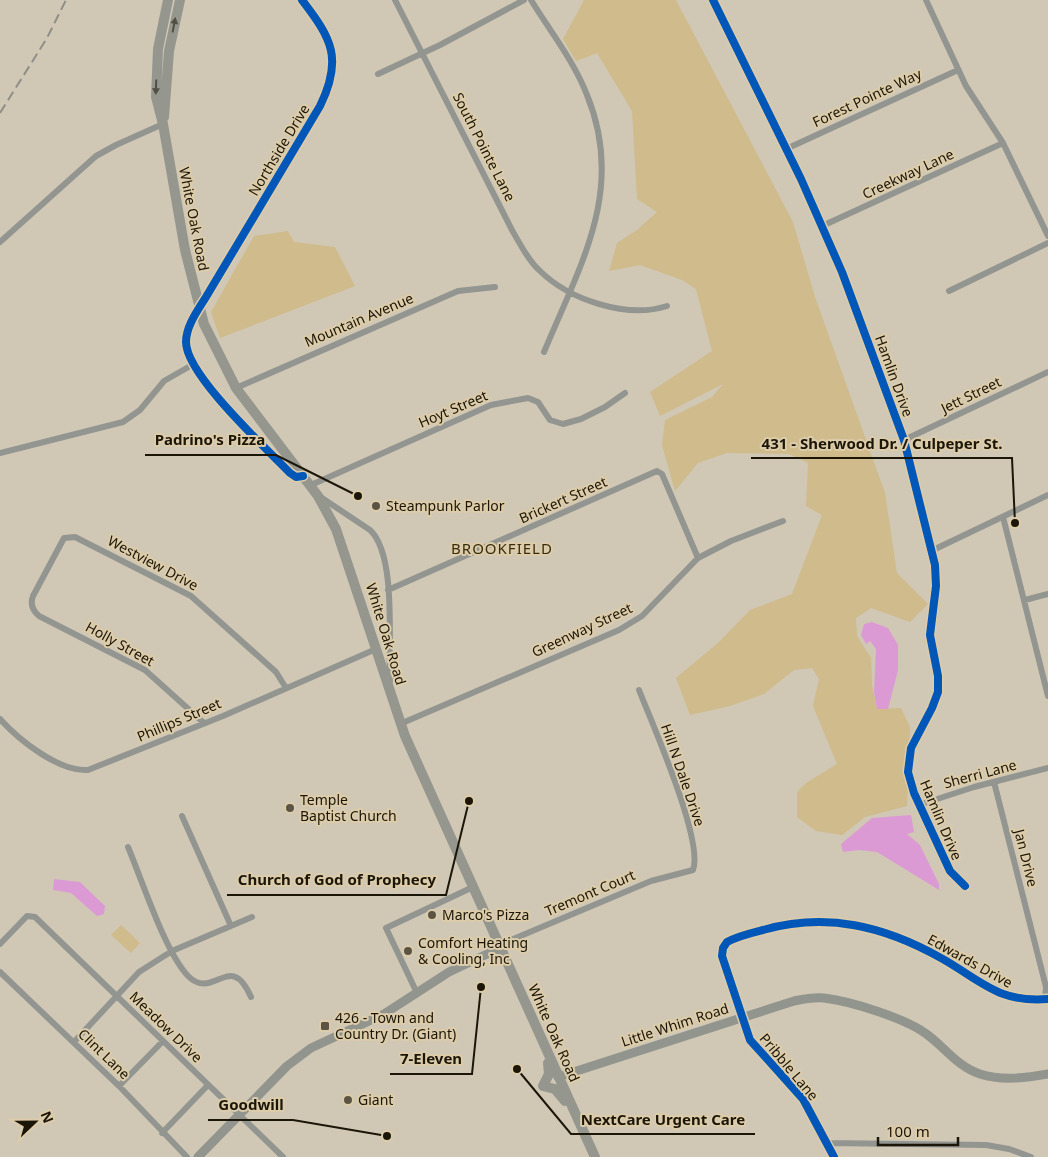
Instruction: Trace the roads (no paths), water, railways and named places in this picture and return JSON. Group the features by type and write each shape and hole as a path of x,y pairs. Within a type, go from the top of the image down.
{"main road":[{"name":"White Oak Road","path":"168,0 158,49 156,97 163,124 180,223 199,308 216,350 236,388 318,496 342,540 400,724 595,1157"},
{"name":"White Oak Road","path":"163,124 169,51 180,0"},
{"path":"541,1040 549,1071 549,1078 543,1086 555,1089 574,1111"}],"street":[{"name":"Northside Drive","path":"192,365 186,341 190,326 320,106 329,85 333,66 331,45 322,27 302,0"},
{"name":"South Pointe Lane","path":"395,0 526,255 543,274 569,290 616,309 644,311 667,306"},
{"path":"378,74 422,54 524,0"},
{"path":"531,0 587,94 600,143 602,178 599,209 589,243 544,352"},
{"name":"Hamlin Drive","path":"713,0 786,149 842,272 904,440 931,551 936,586 930,635 938,676 938,692 932,708 911,748 908,764 910,781 950,871 965,886"},
{"path":"926,0 958,70 1002,143 1048,236"},
{"name":"Forest Pointe Way","path":"786,149 958,70"},
{"path":"0,242 96,156 116,144 163,124"},
{"name":"Creekway Lane","path":"822,226 1002,143"},
{"path":"949,291 1048,243"},
{"name":"Mountain Avenue","path":"236,388 458,291 495,287"},
{"path":"0,453 123,422 140,410 164,381 192,365 212,390 290,473 296,477 303,476"},
{"name":"Jett Street","path":"904,440 1048,372"},
{"name":"Hoyt Street","path":"310,485 491,405 528,398 538,402 550,420 563,424 581,419 605,408 625,393"},
{"name":"Brickert Street","path":"388,590 657,471 662,474 698,558"},
{"path":"931,551 1048,495"},
{"path":"318,496 355,519 376,536 385,556 388,590 390,687 394,706"},
{"path":"1003,517 1045,670 1048,696"},
{"name":"Greenway Street","path":"400,724 619,630 642,616 698,558 731,541 783,521"},
{"name":"Westview Drive","path":"36,590 61,541 67,536 75,537 191,596 276,672 286,688"},
{"name":"Holly Street","path":"36,590 32,603 36,614 145,670 204,723"},
{"path":"1025,600 1048,594"},
{"name":"Phillips Street","path":"0,719 11,732 31,747 78,770 98,768 376,649"},
{"name":"Hill N Dale Drive","path":"639,690 669,763 684,811 695,856 693,870"},
{"name":"Sherri Lane","path":"920,805 994,782 1048,768"},
{"name":"Jan Drive","path":"994,782 1046,987 1047,1000"},
{"path":"182,816 231,926"},
{"path":"128,847 172,951 192,979 208,983 227,976 236,976 243,981 251,997"},
{"name":"Tremont Court","path":"500,947 651,881 693,870"},
{"path":"417,993 386,928 473,887"},
{"name":"Meadow Drive","path":"0,944 31,915 284,1157"},
{"path":"74,1042 139,972 172,951 252,917"},
{"name":"Edwards Drive","path":"741,1019 722,956 725,944 749,934 804,921 850,924 892,935 941,958 1000,994 1018,999 1047,1000"},
{"path":"198,1157 287,1066 302,1054 384,1014 457,968 500,947"},
{"name":"Clint Lane","path":"0,972 119,1086 187,1157"},
{"name":"Little Whim Road","path":"558,1077 794,1001 825,998 879,1013 914,1026 932,1038 962,1066 979,1073 1011,1078 1048,1074"},
{"name":"Pribble Lane","path":"741,1019 755,1048 803,1099 834,1157"},
{"path":"119,1086 162,1041"},
{"path":"162,1133 208,1085"},
{"path":"827,1143 986,1144 1009,1149 1031,1157"}],"railway":[{"path":"0,113 47,38 66,0"}],"place":[{"name":"Padrino's Pizza","path":"358,496"},
{"name":"Steampunk Parlor","path":"376,506"},
{"name":"431 - Sherwood Dr. / Culpeper St.","path":"1015,523"},
{"name":"Church of God of Prophecy","path":"469,801"},
{"name":"Temple Baptist Church","path":"290,808"},
{"name":"Marco's Pizza","path":"432,915"},
{"name":"Comfort Heating & Cooling, Inc","path":"408,951"},
{"name":"7-Eleven","path":"481,987"},
{"name":"426 - Town and Country Dr. (Giant)","path":"325,1026"},
{"name":"NextCare Urgent Care","path":"517,1069"},
{"name":"Giant","path":"348,1100"},
{"name":"Goodwill","path":"387,1136"}],"district":[{"name":"BROOKFIELD","path":"502,549"}]}
